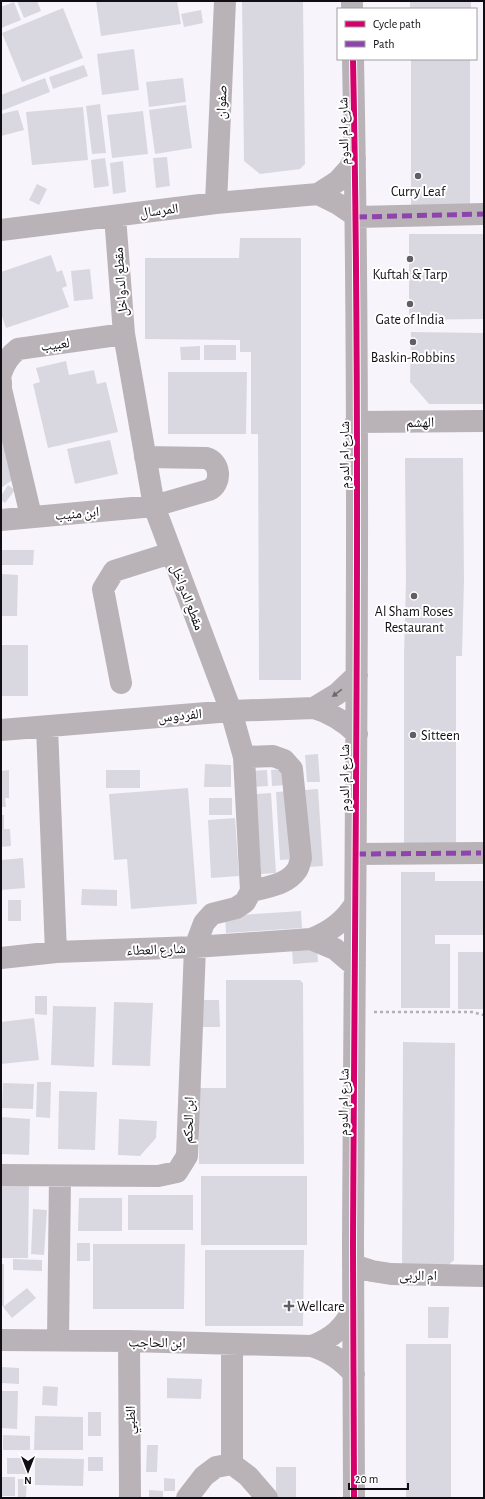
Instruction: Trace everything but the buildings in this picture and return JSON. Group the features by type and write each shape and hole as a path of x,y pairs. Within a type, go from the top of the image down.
{"street":[{"name":"صفوان","path":"216,203 225,1"},
{"name":"شارع ام الدوم","path":"353,60 356,217 357,675 355,904 356,1012 353,1264 354,1498"},
{"name":"المرسال","path":"1,230 216,203 318,194 338,181 355,159"},
{"path":"318,194 338,204 356,217 484,214"},
{"name":"مقطع الدواخل","path":"115,216 124,334 154,506 231,711 244,757 251,891"},
{"name":"لعبيب","path":"1,374 3,366 10,355 18,349 124,334"},
{"path":"1,382 31,516"},
{"name":"الهشم","path":"356,422 484,421"},
{"name":"ابن منيب","path":"1,520 31,516 154,506 213,488 217,480 217,464 212,459 146,457"},
{"path":"121,683 103,589 114,571 172,553"},
{"name":"الفردوس","path":"314,708 337,694 357,675"},
{"name":"الفردوس","path":"1,730 231,711 314,708 326,711 337,717 348,725 356,734"},
{"path":"47,727 56,952"},
{"path":"195,947 204,923 212,914 236,908 245,902 251,891 288,880 297,870 301,858 292,769 284,760 273,756 244,757"},
{"path":"356,854 481,853"},
{"name":"شارع العطاء","path":"1,958 56,952 195,947 311,939 322,935 342,922 355,904"},
{"name":"شارع العطاء","path":"311,939 335,949 355,966"},
{"name":"ابن الحكم","path":"1,1176 158,1176 177,1172 187,1156 195,947"},
{"path":"58,1340 60,1176"},
{"name":"ام الربى","path":"353,1264 386,1274 484,1276"},
{"name":"ابن الحاجب","path":"1,1340 129,1341 312,1346 324,1342 334,1335 349,1318 353,1309"},
{"name":"الظبي","path":"129,1341 130,1498"},
{"path":"232,1344 232,1464"},
{"name":"ابن الحاجب","path":"312,1346 335,1356 354,1374"},
{"path":"187,1498 204,1476 216,1467 232,1464 248,1476 267,1498"}],"path":[{"path":"356,1012 472,1012 484,1015"}],"marked path":[{"path":"357,217 484,214"},
{"path":"356,854 481,853"}],"cycle path":[{"path":"353,60 357,355 353,1245 354,1498"}],"place":[{"name":"Curry Leaf","path":"418,176"},
{"name":"Kuftah & Tarp","path":"410,259"},
{"name":"Gate of India","path":"410,304"},
{"name":"Baskin-Robbins","path":"413,342"},
{"name":"Al Sham Roses Restaurant","path":"414,596"},
{"name":"Sitteen","path":"413,735"},
{"name":"Wellcare","path":"289,1306"}]}
